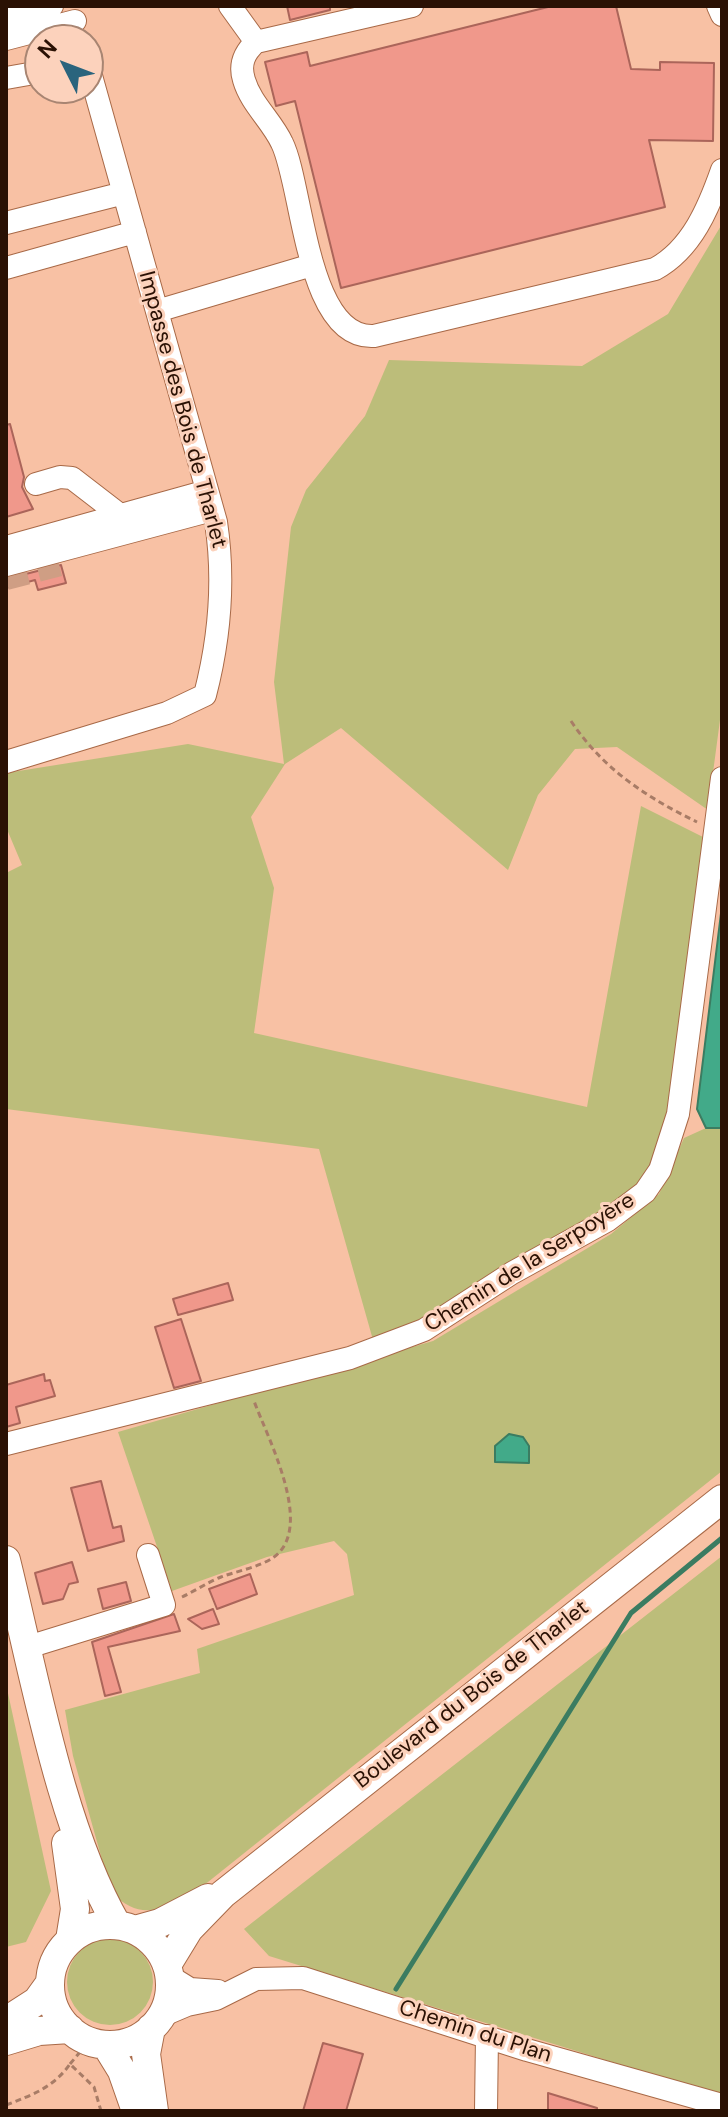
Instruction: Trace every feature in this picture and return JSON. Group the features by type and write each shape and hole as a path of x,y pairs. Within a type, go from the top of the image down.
{"main road":[{"name":"Boulevard du Bois de Tharlet","path":"168,1970 189,1929 223,1894 722,1499"},
{"path":"6,1560 58,1767 90,1872 126,1928"},
{"path":"58,1767 60,1812 75,1909 70,1940 52,1967 50,1983 58,2015 88,2038 122,2071 136,2111"},
{"name":"Boulevard du Bois de Tharlet","path":"126,1928 160,1923 214,1894 223,1894"},
{"path":"70,1940 100,1925 126,1928 157,1947 168,1970 169,1994 146,2054 154,2111"},
{"path":"6,2021 37,2001 50,1983"},
{"path":"6,2041 39,2031 88,2038 138,2038 156,2022"}],"street":[{"path":"6,19 52,6"},
{"path":"230,6 256,42"},
{"path":"412,6 256,42 244,55 244,80 283,144 312,265 323,292 344,323 356,333 374,336 655,269 680,250 697,226 722,170"},
{"path":"718,6 722,15"},
{"path":"6,39 76,22"},
{"name":"Impasse des Bois de Tharlet","path":"6,762 167,713 205,695 221,611 221,557 211,508 99,104"},
{"path":"6,223 124,193"},
{"path":"6,268 135,232"},
{"path":"157,311 312,265"},
{"path":"36,484 60,477 72,478 120,515"},
{"path":"6,547 120,515 211,508"},
{"path":"61,565 211,508"},
{"path":"6,565 211,508"},
{"name":"Chemin de la Serpoyère","path":"6,1444 400,1342 608,1220 645,1192 660,1170 678,1114 722,778"},
{"path":"28,1647 164,1605 148,1555"},
{"name":"Chemin du Plan","path":"168,1970 190,1989 227,1990"},
{"name":"Chemin du Plan","path":"156,2022 174,2009 216,1999 227,1990 256,1979 303,1978 722,2105"},
{"path":"486,2111 487,2036"}],"path":[{"path":"571,721 606,764 649,799 715,831"},
{"path":"164,1605 217,1578 272,1559 284,1547 292,1529 290,1499 248,1383"},
{"path":"6,2105 40,2092 59,2079 88,2038"},
{"path":"70,2064 94,2087 101,2111"}],"shaded area":[{"path":"722,224 722,705 708,810 617,747 575,749 538,795 508,870 341,728 285,764 251,817 274,888 254,1033 587,1107 641,806 707,839 671,1121 644,1185 414,1329 373,1340 319,1149 6,1109 6,873 22,865 6,827 6,773 188,744 284,764 274,682 291,527 306,490 365,416 389,360 582,366 668,314"},
{"path":"722,905 722,1128 706,1128 697,1109"},
{"path":"706,1128 722,1128 722,1471 208,1882 160,1908 136,1909 124,1903 111,1892 73,1756 65,1710 200,1673 197,1649 354,1595 347,1554 334,1541 267,1557 172,1591 118,1432 433,1341 611,1234 659,1194 684,1138"},
{"path":"509,1434 523,1437 529,1446 529,1463 495,1462 495,1446"},
{"path":"722,1556 722,2096 269,1956 244,1929"},
{"path":"6,1684 51,1891 26,1942 6,1947"},
{"path":"110,1939 134,1946 146,1958 153,1982 146,2006 134,2018 110,2025 86,2018 74,2006 67,1982 74,1958 86,1946"}],"building":[{"path":"287,6 330,6 330,10 290,20"},
{"path":"552,6 616,6 631,69 660,70 660,62 714,63 713,141 649,140 665,207 341,288 295,101 276,106 265,62 307,52 310,66"},
{"path":"10,424 24,477 22,487 33,509 6,517 6,425"},
{"path":"61,565 66,583 38,590 35,580 6,588 6,579"},
{"path":"228,1283 233,1300 178,1315 173,1299"},
{"path":"181,1319 201,1381 174,1388 155,1327"},
{"path":"44,1374 45,1381 50,1380 55,1396 16,1407 20,1423 6,1427 6,1385"},
{"path":"101,1481 113,1528 121,1526 124,1541 88,1551 71,1488"},
{"path":"72,1562 78,1582 69,1584 63,1599 43,1604 35,1573"},
{"path":"250,1574 257,1594 217,1609 209,1589"},
{"path":"126,1582 131,1601 103,1609 98,1589"},
{"path":"213,1609 219,1624 202,1629 188,1619"},
{"path":"174,1614 180,1631 108,1647 121,1692 105,1696 92,1642"},
{"path":"323,2043 363,2054 346,2111 303,2111"},
{"path":"548,2093 597,2108 597,2111 548,2111"}],"waterway":[{"path":"396,1989 631,1613 722,1538"}],"tunnel":[{"path":"6,579 61,565"}]}
